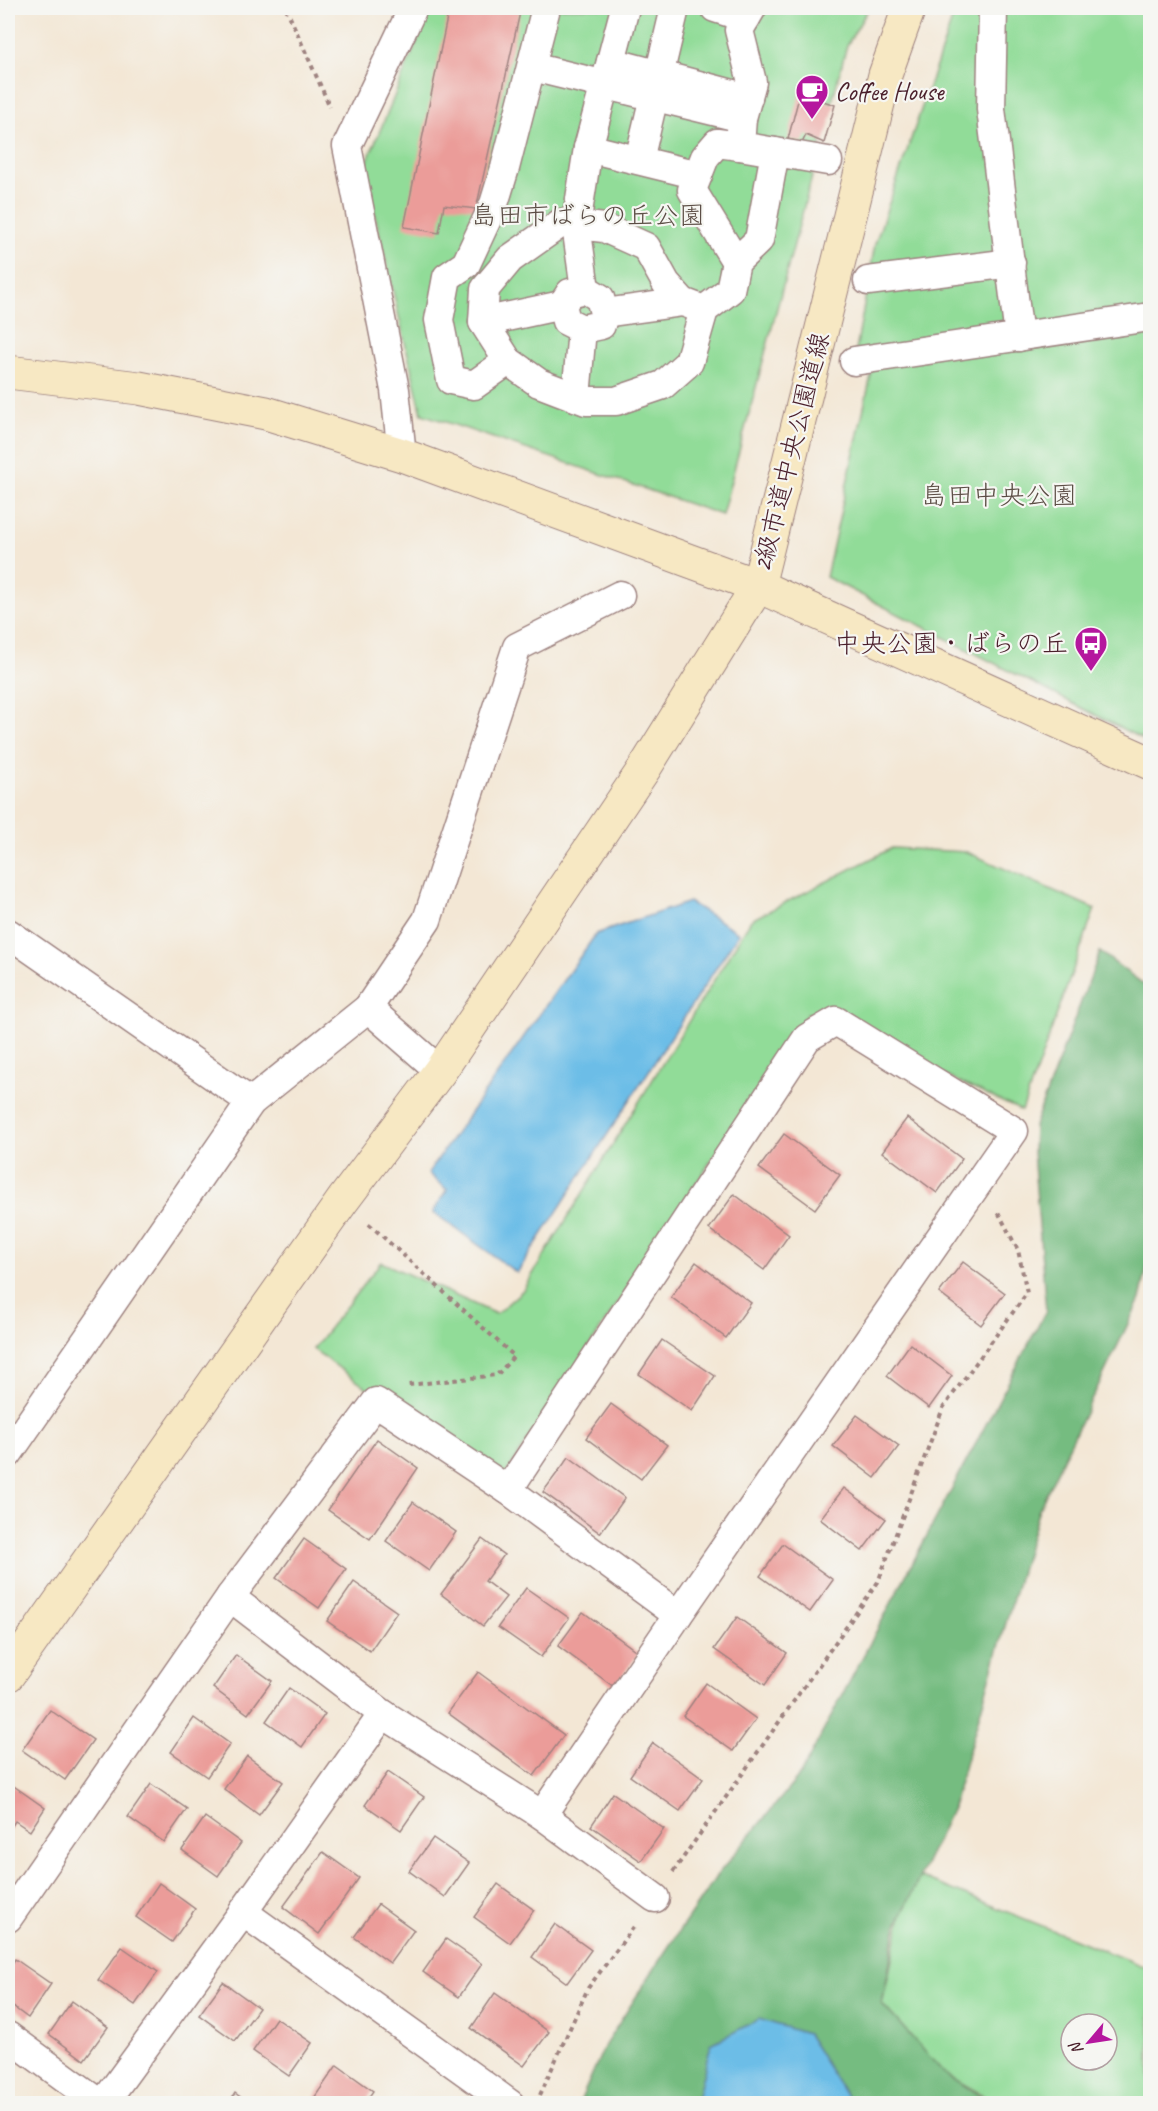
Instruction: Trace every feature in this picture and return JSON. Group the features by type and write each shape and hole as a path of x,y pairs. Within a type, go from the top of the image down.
{"street":[{"path":"402,455 394,390 347,146 413,8"},
{"path":"508,361 474,386 451,380 439,320 447,277 466,264 494,204 546,8"},
{"path":"585,290 576,225 588,148 625,8"},
{"path":"639,160 675,8"},
{"path":"715,8 749,13 739,30 752,82 745,108 740,146"},
{"name":"2級市道中央公園道線","path":"909,8 885,75 758,586 1150,763"},
{"path":"993,8 991,109 1019,337"},
{"path":"611,62 745,108"},
{"path":"532,67 745,108"},
{"path":"736,262 692,190 705,157 717,143 828,162"},
{"path":"588,148 698,175"},
{"path":"576,397 593,321 600,298 585,290 570,292 562,305 566,321 593,321 693,306 730,290 736,262 759,240 775,152"},
{"path":"561,224 604,228 646,247 666,283 693,306 689,362 663,385 616,401 586,401 540,383 508,361 483,322 485,289 495,276 510,259 561,224"},
{"path":"868,282 1011,263"},
{"path":"466,264 495,276"},
{"path":"483,322 562,305"},
{"path":"854,361 1150,317"},
{"path":"8,372 139,388 266,413 402,455 758,586 644,769 440,1071 343,1200 8,1676"},
{"path":"8,1454 251,1102 368,1008 427,920 517,647 620,595"},
{"path":"8,933 251,1102"},
{"path":"368,1008 440,1071"},
{"path":"508,1490 807,1038 836,1021 1014,1131 542,1815"},
{"path":"8,1918 230,1597 376,1402 508,1490 678,1615"},
{"path":"230,1597 383,1714 542,1815 655,1898"},
{"path":"8,2036 102,2103 243,1912 383,1714"},
{"path":"243,1912 510,2103"}],"path":[{"path":"286,8 347,146"},
{"path":"537,2103 588,1988 655,1898 878,1582 943,1408 1027,1293 1018,1250 981,1180"},
{"path":"343,1200 514,1356 496,1375 388,1387 376,1402"}],"green space":[{"name":"島田市ばらの丘公園","path":"431,8 869,8 847,45 722,515 422,414 364,169"},
{"name":"島田中央公園","path":"956,8 1150,8 1150,743 826,577 875,358 854,361 875,244"},
{"path":"892,848 967,852 1095,909 1022,1111 808,1013 499,1484 313,1349 381,1262 496,1314 523,1290 751,920"},
{"path":"1100,952 1150,989 1150,1254 1140,1299 1039,1509 953,1806 897,1925 882,2004 944,2073 992,2103 579,2104 605,2045 665,1952 718,1874 800,1775 1046,1311 1033,1152 1034,1126"},
{"path":"920,1877 1150,1969 1150,2103 997,2103 944,2073 882,2004 902,1915"}],"water":[{"path":"689,902 739,933 517,1273 433,1212 447,1190 428,1173 596,934"},
{"path":"759,2019 807,2034 851,2103 696,2103 711,2044"}],"building":[{"path":"449,8 521,8 476,209 444,205 439,233 404,227"},
{"name":"Coffee House","path":"800,93 835,105 824,143 806,135 802,143 788,139"},
{"path":"907,1118 962,1159 937,1193 882,1152"},
{"path":"784,1134 840,1175 815,1209 759,1168"},
{"path":"734,1194 789,1235 764,1270 709,1229"},
{"path":"696,1262 751,1303 726,1338 671,1297"},
{"path":"963,1262 1005,1293 981,1325 939,1293"},
{"path":"662,1340 715,1376 692,1411 639,1374"},
{"path":"910,1344 952,1376 929,1408 887,1376"},
{"path":"611,1404 667,1445 641,1479 586,1438"},
{"path":"857,1415 899,1446 875,1478 833,1446"},
{"path":"377,1439 418,1468 370,1539 328,1510"},
{"path":"569,1457 625,1498 600,1533 543,1492"},
{"path":"844,1488 886,1519 862,1551 820,1519"},
{"path":"413,1502 456,1532 429,1571 386,1541"},
{"path":"304,1539 346,1569 319,1608 276,1578"},
{"path":"482,1539 504,1555 485,1581 506,1597 483,1626 441,1594"},
{"path":"783,1544 833,1580 810,1612 760,1576"},
{"path":"354,1582 397,1612 370,1651 327,1621"},
{"path":"526,1588 569,1618 541,1657 498,1627"},
{"path":"583,1612 639,1653 614,1687 558,1646"},
{"path":"737,1617 787,1653 765,1685 714,1649"},
{"path":"236,1655 272,1681 248,1714 213,1688"},
{"path":"478,1672 564,1735 534,1776 448,1713"},
{"path":"706,1683 756,1719 733,1751 683,1716"},
{"path":"289,1688 325,1714 302,1747 266,1721"},
{"path":"50,1710 93,1740 65,1780 22,1750"},
{"path":"194,1718 230,1744 207,1777 171,1752"},
{"path":"653,1743 703,1779 680,1811 630,1776"},
{"path":"247,1756 283,1782 259,1815 224,1789"},
{"path":"388,1772 424,1797 401,1830 365,1805"},
{"path":"8,1782 45,1808 30,1831 15,1821 8,1832"},
{"path":"151,1784 187,1809 164,1842 128,1817"},
{"path":"613,1793 664,1829 641,1861 591,1826"},
{"path":"205,1817 241,1843 218,1876 182,1850"},
{"path":"433,1838 469,1863 445,1897 409,1871"},
{"path":"323,1852 359,1878 319,1934 283,1907"},
{"path":"159,1883 195,1909 172,1942 136,1917"},
{"path":"498,1884 534,1910 510,1943 474,1917"},
{"path":"378,1904 414,1930 390,1963 354,1937"},
{"path":"555,1924 591,1950 567,1983 532,1957"},
{"path":"446,1939 482,1964 459,1997 423,1972"},
{"path":"122,1947 158,1972 135,2005 98,1980"},
{"path":"15,1959 51,1984 28,2018 8,2003 8,1970"},
{"path":"223,1982 259,2008 235,2041 199,2015"},
{"path":"495,1993 549,2032 524,2066 471,2028"},
{"path":"72,2001 108,2027 84,2060 49,2034"},
{"path":"276,2018 312,2043 289,2076 253,2051"},
{"path":"337,2065 373,2091 364,2104 321,2104 314,2098"},
{"path":"235,2093 250,2104 228,2104"}],"place":[{"name":"Coffee House","path":"812,120"},
{"name":"中央公園・ばらの丘","path":"1091,672"}]}
